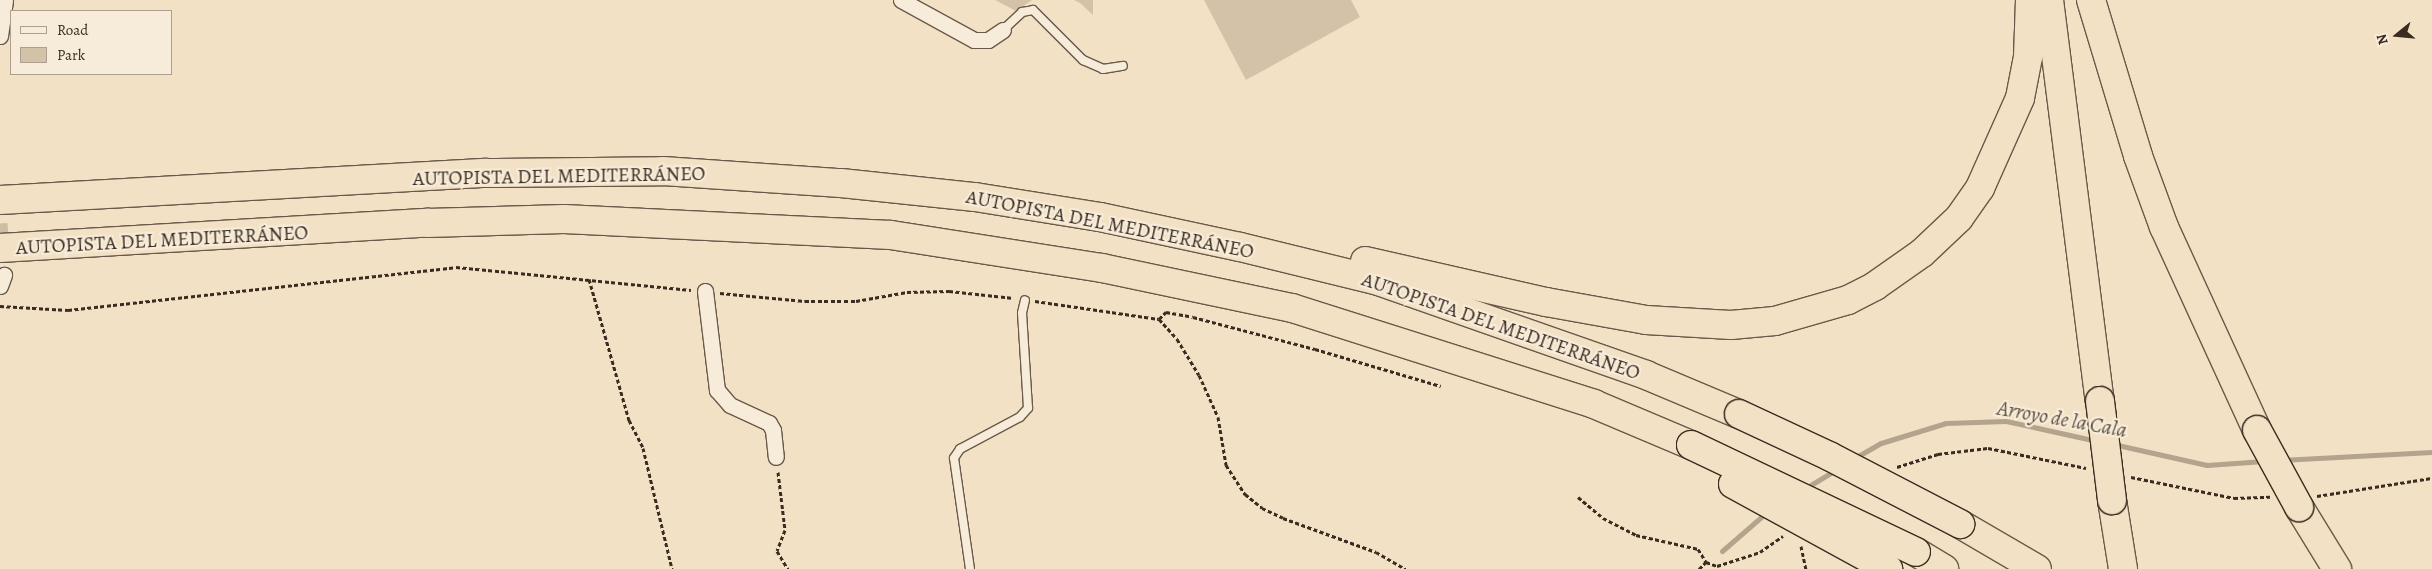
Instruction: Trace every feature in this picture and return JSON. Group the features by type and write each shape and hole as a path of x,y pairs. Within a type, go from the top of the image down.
{"highway":[{"path":"1100,218 1205,224 1546,302 1646,320 1731,325 1775,321 1814,312 1875,286 1922,254 1959,218 1980,188 2020,98 2028,57 2030,0"},
{"path":"2049,0 2112,500 2123,569"},
{"path":"2092,0 2126,119 2164,228 2257,430 2306,502 2337,569"},
{"name":"AUTOPISTA DEL MEDITERRÁNEO","path":"0,200 486,173 663,171 841,183 975,197 1100,218 1240,247 1378,281 1646,375 1739,414 1829,456 1960,524 2037,569"},
{"name":"AUTOPISTA DEL MEDITERRÁNEO","path":"0,248 427,223 564,219 892,235 1102,268 1292,308 1594,404 1683,451 1916,552 1944,569"},
{"path":"1683,451 1888,569"}],"street":[{"path":"0,36 5,0"},
{"path":"901,0 974,40 988,40 1003,30"},
{"path":"705,291 718,390 730,404 769,423 774,430 776,457"}],"lane":[{"path":"1003,30 1022,12 1034,10 1083,60 1103,69 1123,66"},
{"path":"970,569 954,458 960,449 1020,416 1028,408 1022,313 1025,300"}],"path":[{"path":"0,306 68,310 456,266 804,301 856,301 907,292 949,291 1159,319 1177,339 1199,375 1218,417 1226,465 1245,494 1276,514 1376,552 1405,569"},
{"path":"589,279 629,420 643,448 672,569"},
{"path":"1159,319 1166,312 1193,317 1315,349 1440,386"},
{"path":"1890,469 1938,454 1988,448 2092,469"},
{"path":"776,457 785,530 777,551 788,569"},
{"path":"2121,475 2234,498 2274,497"},
{"path":"2306,502 2432,478"},
{"path":"1578,497 1603,518 1636,535 1698,549 1706,562 1716,566 1760,552 1791,529"},
{"path":"1699,569 1706,562"}],"green space":[{"path":"995,0 1032,0 1016,11"},
{"path":"1074,0 1093,0 1093,15 1080,3"},
{"path":"1204,0 1351,0 1360,17 1246,80"}],"waterway":[{"name":"Arroyo de la Cala","path":"1853,459 1881,443 1946,423 2006,421 2097,441"},
{"name":"Arroyo de la Cala","path":"2113,444 2207,465 2264,461"},
{"name":"Arroyo de la Cala","path":"2283,460 2432,452"},
{"name":"Arroyo de la Cala","path":"1804,489 1837,469"},
{"name":"Arroyo de la Cala","path":"1722,551 1767,512"}],"tunnel":[{"path":"0,223 4,275"}]}
